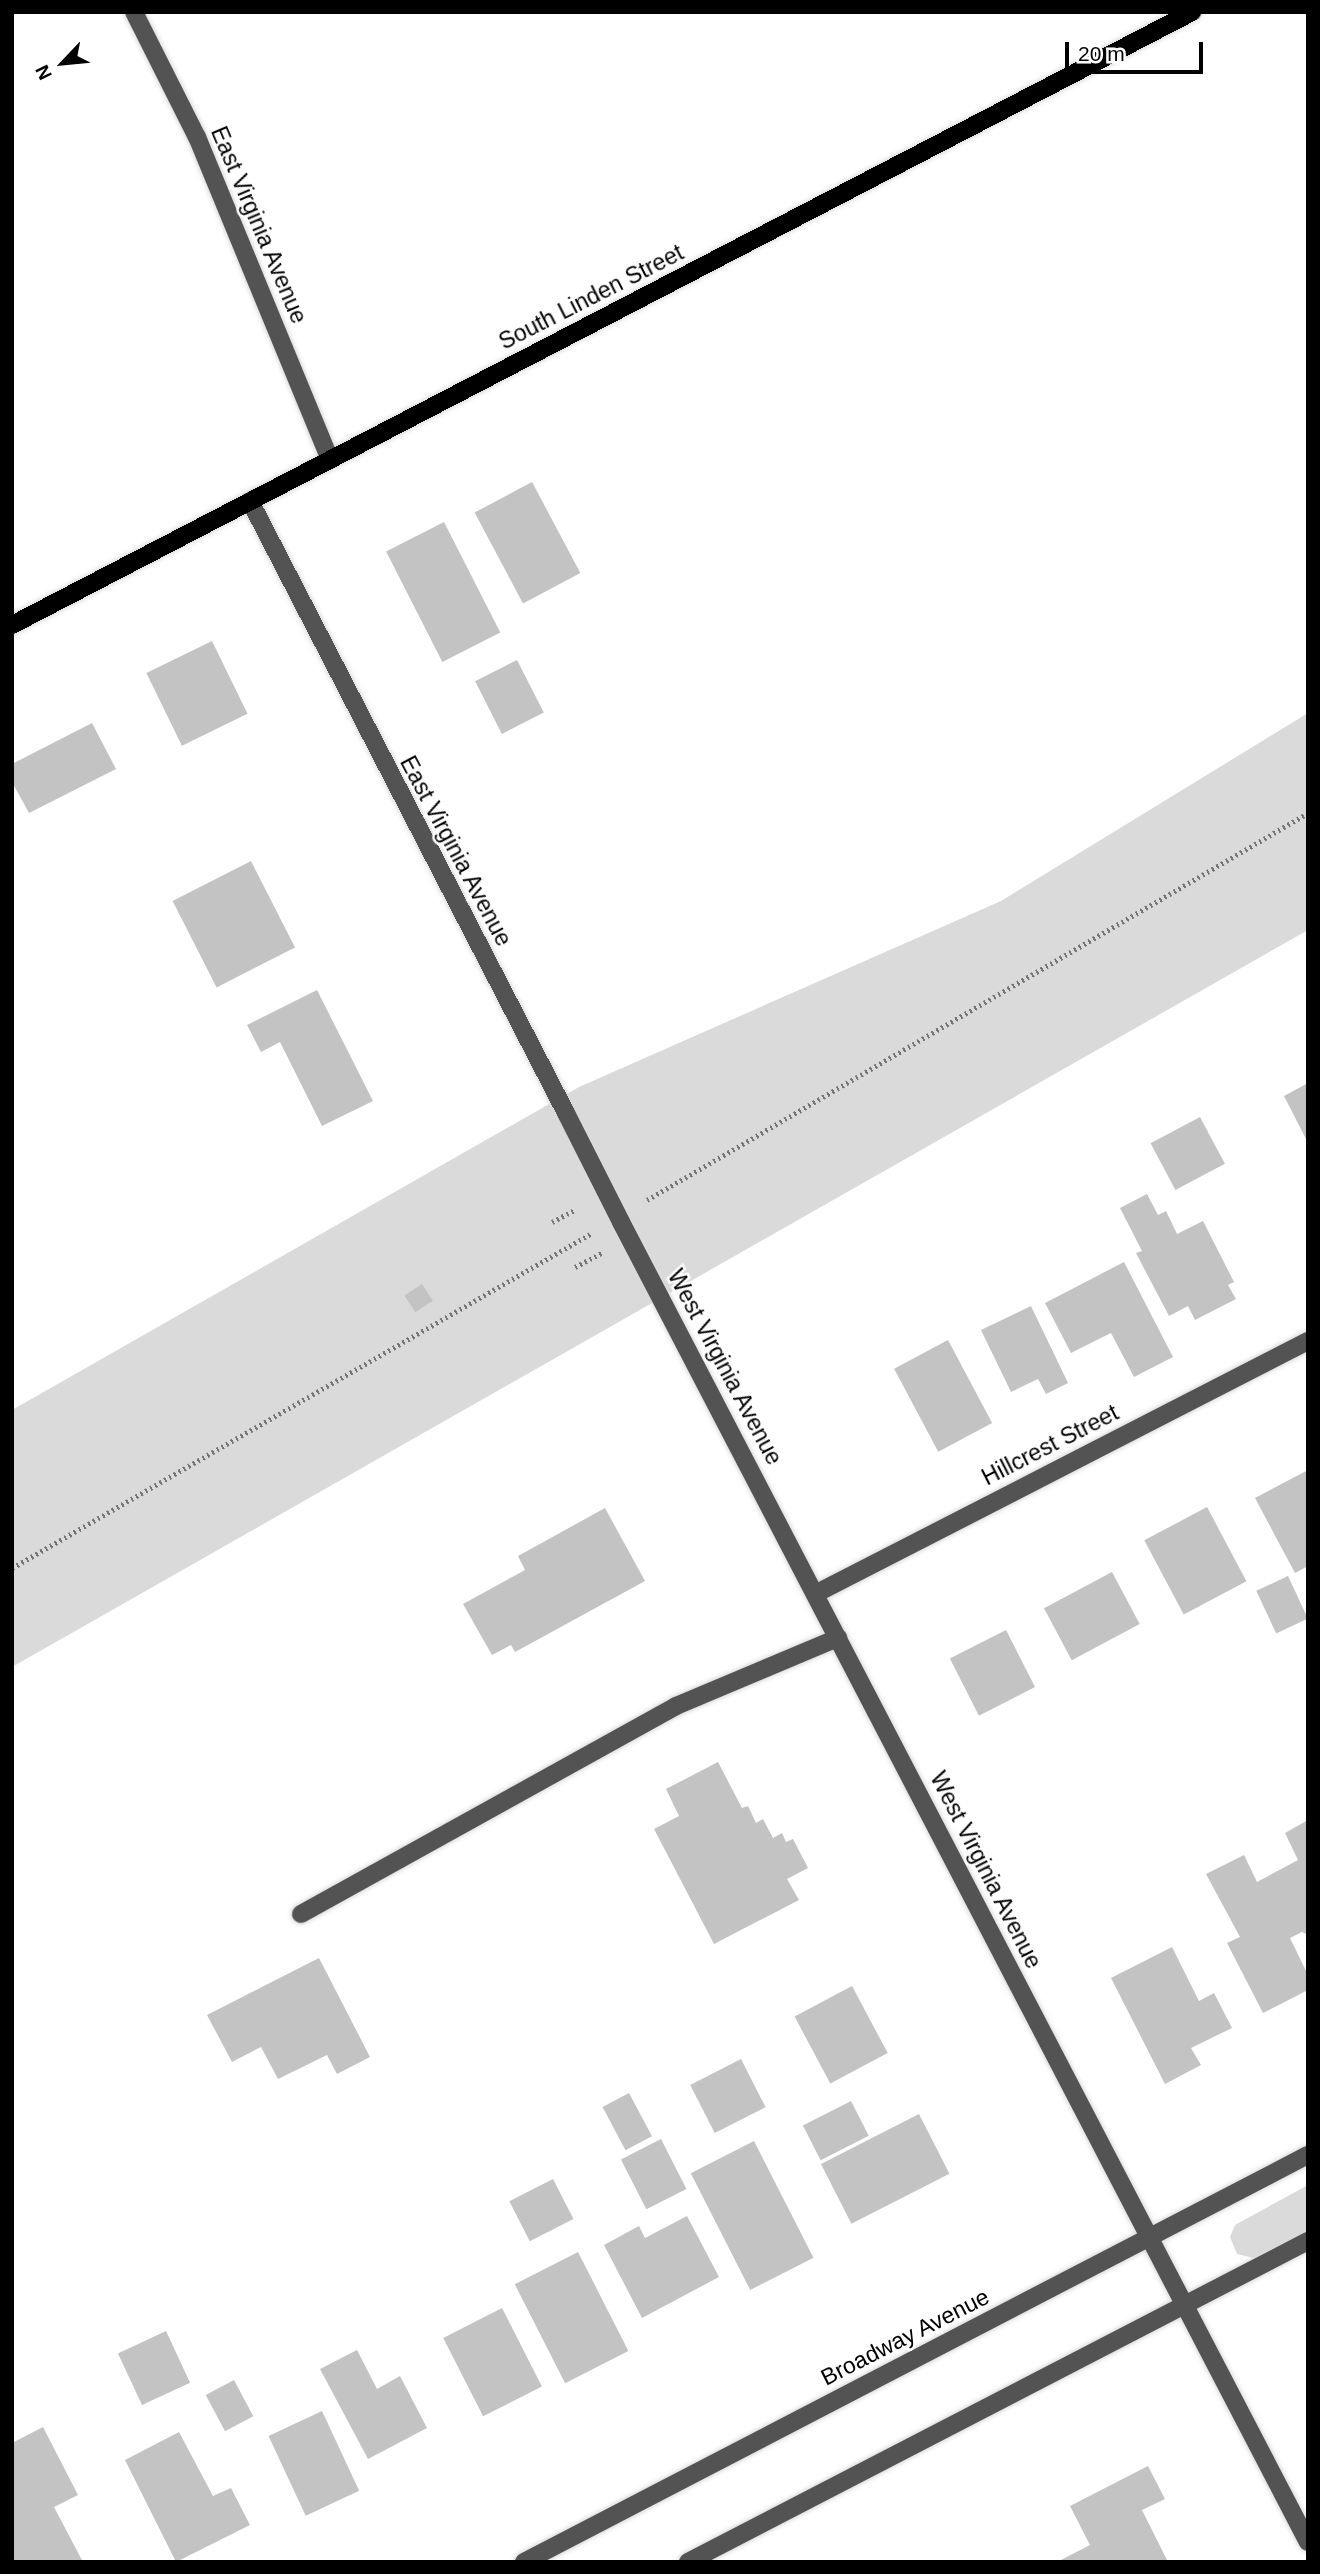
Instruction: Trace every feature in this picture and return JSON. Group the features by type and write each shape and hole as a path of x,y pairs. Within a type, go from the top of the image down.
{"main road":[{"name":"South Linden Street","path":"12,625 1192,12"}],"street":[{"name":"East Virginia Avenue","path":"134,12 197,137 330,460"},
{"name":"East Virginia Avenue","path":"250,501 621,1222"},
{"name":"West Virginia Avenue","path":"621,1222 1308,2542"},
{"name":"Hillcrest Street","path":"815,1594 1308,1341"},
{"path":"301,1914 676,1706 838,1638"},
{"name":"Broadway Avenue","path":"524,2562 1308,2155"},
{"path":"688,2562 1308,2241"}],"path":[{"path":"639,1205 1308,813"},
{"path":"552,1222 577,1208"},
{"path":"12,1567 603,1226"},
{"path":"575,1267 601,1253"}],"shaded area":[{"path":"1308,713 1308,930 12,1667 12,1410 579,1087 1001,901"},
{"path":"1308,2185 1308,2233 1258,2259 1237,2254 1230,2237 1235,2225"}],"building":[{"path":"532,482 580,573 523,603 475,513"},
{"path":"444,522 500,632 442,662 386,552"},
{"path":"212,641 248,714 182,746 146,673"},
{"path":"517,660 544,713 502,734 475,681"},
{"path":"92,723 116,769 29,813 12,782 12,764"},
{"path":"251,861 295,947 217,987 173,901"},
{"path":"317,990 373,1101 322,1126 280,1042 261,1052 247,1025"},
{"path":"1308,1083 1308,1143 1284,1096"},
{"path":"1200,1117 1225,1164 1175,1190 1151,1143"},
{"path":"1147,1194 1158,1215 1166,1211 1177,1234 1203,1221 1234,1282 1228,1285 1236,1299 1195,1320 1188,1306 1169,1316 1136,1253 1142,1251 1120,1208"},
{"path":"1124,1262 1173,1357 1134,1377 1111,1333 1071,1353 1045,1303"},
{"path":"422,1284 433,1301 415,1312 404,1295"},
{"path":"1031,1306 1068,1383 1046,1394 1038,1379 1011,1392 981,1330"},
{"path":"948,1340 992,1423 938,1452 894,1369"},
{"path":"1308,1470 1308,1566 1295,1573 1255,1498"},
{"path":"1207,1507 1246,1581 1184,1615 1144,1540"},
{"path":"605,1508 645,1581 515,1652 511,1645 492,1655 463,1604 525,1570 518,1556"},
{"path":"1112,1572 1140,1624 1072,1660 1044,1608"},
{"path":"1288,1576 1308,1619 1276,1633 1256,1591"},
{"path":"1006,1630 1035,1687 979,1716 950,1659"},
{"path":"718,1762 742,1808 748,1806 756,1823 763,1819 773,1838 782,1833 786,1842 793,1839 808,1868 787,1879 799,1900 714,1944 654,1829 679,1816 666,1789"},
{"path":"1308,1820 1308,1935 1302,1932 1290,1938 1308,1975 1308,1990 1263,2013 1227,1943 1240,1937 1206,1874 1244,1855 1257,1882 1298,1860 1285,1833"},
{"path":"1172,1947 1199,2001 1214,1993 1232,2028 1191,2048 1201,2065 1165,2084 1111,1978"},
{"path":"319,1958 370,2057 337,2074 327,2055 278,2079 261,2047 232,2062 207,2015"},
{"path":"852,1986 888,2053 830,2084 795,2017"},
{"path":"741,2059 766,2107 715,2133 690,2085"},
{"path":"629,2093 652,2136 626,2150 603,2107"},
{"path":"851,2101 869,2136 821,2160 803,2126"},
{"path":"919,2114 949,2174 851,2224 821,2164"},
{"path":"661,2139 686,2189 646,2209 621,2159"},
{"path":"754,2141 813,2258 750,2290 691,2173"},
{"path":"553,2179 573,2219 530,2241 509,2201"},
{"path":"687,2216 719,2277 642,2318 604,2245 639,2226 645,2238"},
{"path":"578,2252 628,2351 565,2383 515,2284"},
{"path":"502,2308 542,2386 483,2416 443,2338"},
{"path":"166,2331 190,2383 142,2405 118,2353"},
{"path":"357,2350 377,2389 400,2376 427,2428 368,2459 320,2369"},
{"path":"234,2380 253,2416 225,2431 206,2395"},
{"path":"322,2411 359,2491 306,2516 269,2436"},
{"path":"43,2427 78,2495 54,2507 83,2562 12,2562 12,2443"},
{"path":"179,2432 213,2496 231,2488 250,2525 176,2562 125,2460"},
{"path":"1148,2466 1165,2499 1142,2510 1168,2562 1057,2562 1090,2545 1070,2506"}]}
